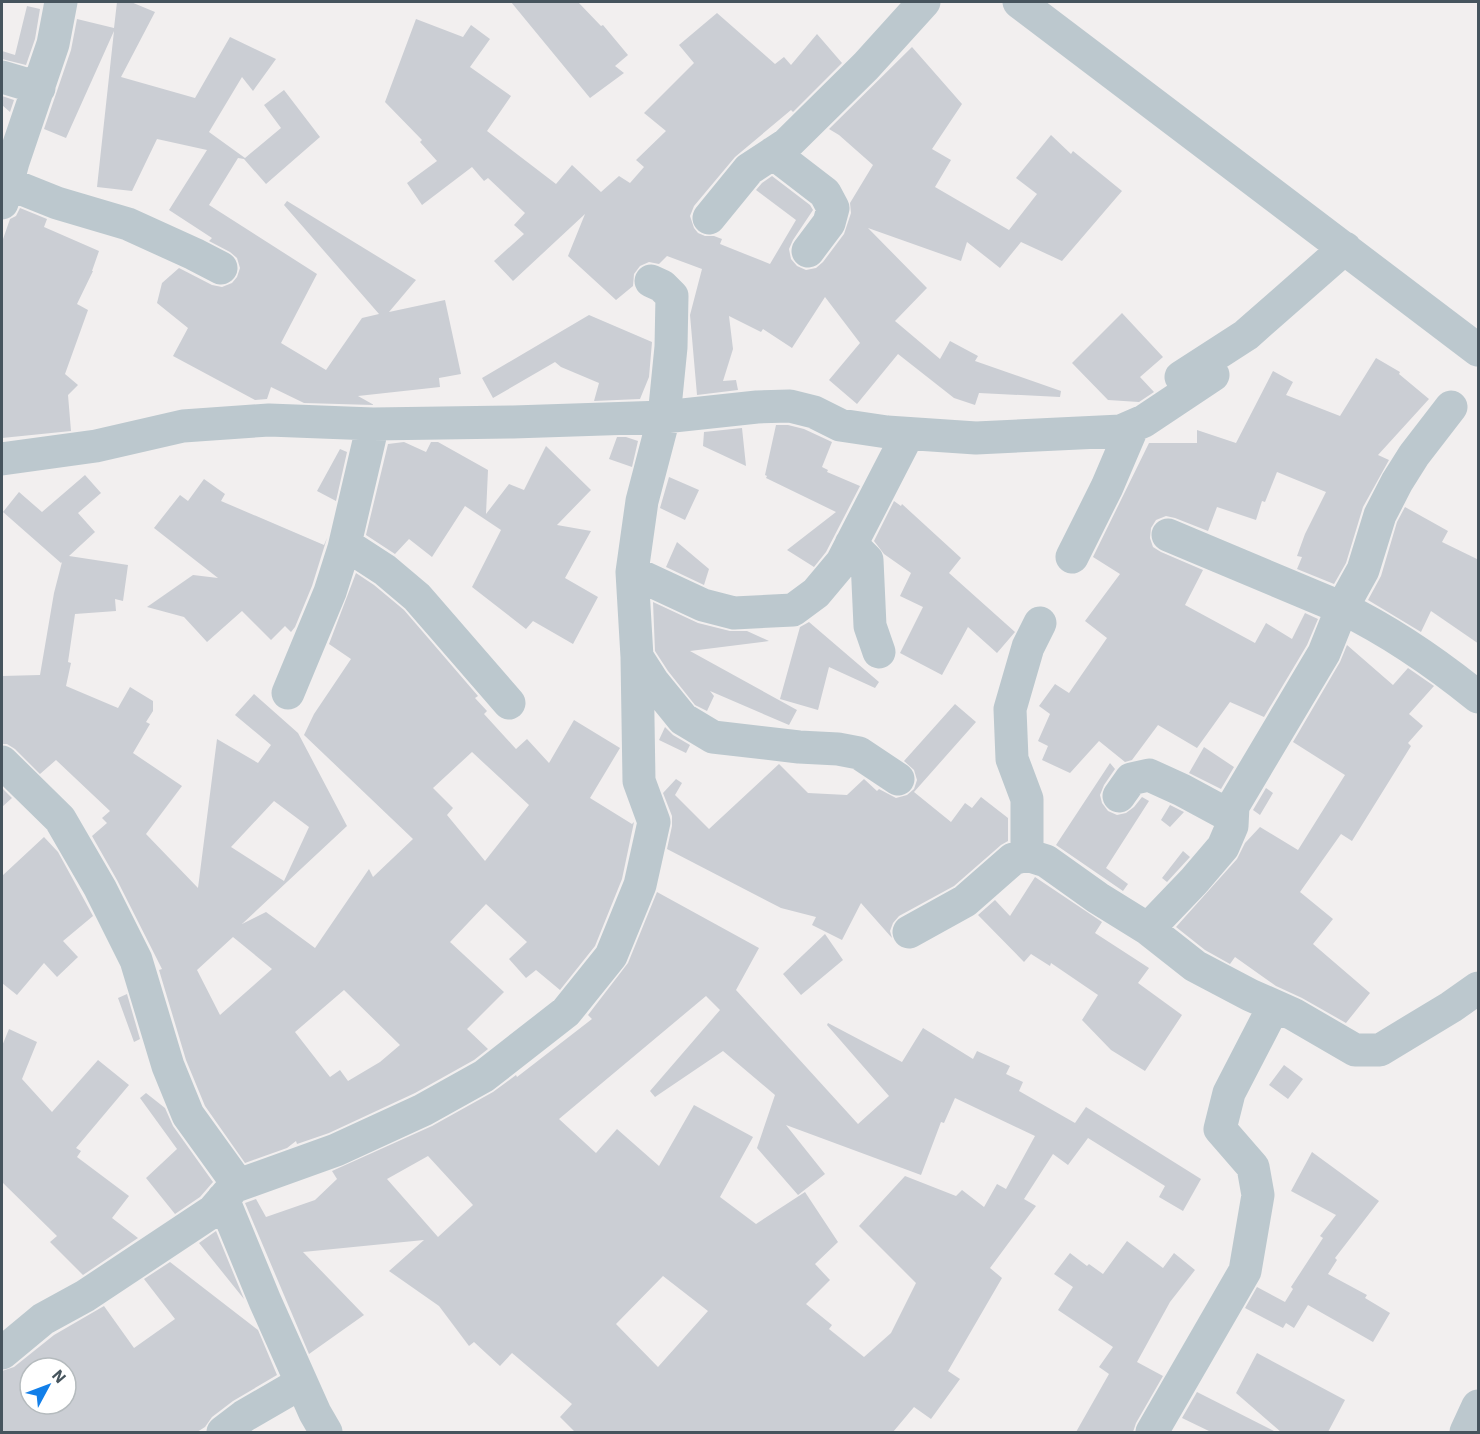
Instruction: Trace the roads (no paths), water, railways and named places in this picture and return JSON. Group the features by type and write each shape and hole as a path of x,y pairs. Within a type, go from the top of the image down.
{"street":[{"path":"60,2 53,44 4,193 57,203 128,224 221,268"},
{"path":"709,218 749,169 787,144 866,66 924,2"},
{"path":"1019,2 1479,350"},
{"path":"2,77 39,88"},
{"path":"773,153 825,193 833,208 828,223 808,251"},
{"path":"1163,388 1246,335 1345,248"},
{"path":"228,1193 336,1150 423,1110 484,1076 566,1012 611,956 640,885 654,822 639,781 637,657 632,572 642,501 664,417 672,296 662,286 651,281"},
{"path":"2,459 96,446 183,426 269,420 373,424 513,422 664,417 757,407 790,406 814,412 840,425 908,434 976,438 1121,431 1133,426 1212,375"},
{"path":"1148,929 1223,847 1232,826 1233,806 1324,653 1342,608 1362,570 1380,515 1397,482 1414,455 1451,407"},
{"path":"288,693 330,592 345,544 373,424"},
{"path":"1072,556 1107,487 1133,426"},
{"path":"632,572 703,605 734,613 793,610 816,593 842,562 908,434"},
{"path":"1168,535 1375,624 1449,673 1479,697"},
{"path":"345,544 385,570 417,597 509,703"},
{"path":"851,544 867,560 870,626 879,652"},
{"path":"1027,855 1027,799 1012,759 1010,709 1029,646 1040,622"},
{"path":"637,657 653,682 683,719 712,737 859,753 898,779"},
{"path":"2,762 60,819 100,888 136,960 168,1066 188,1115 237,1182 213,1211 85,1296 43,1319 2,1353"},
{"path":"1119,796 1131,779 1149,775 1182,790 1232,818"},
{"path":"909,933 965,901 1013,859 1027,855 1046,861 1098,898 1148,929 1195,966 1293,1014 1355,1050 1380,1050 1479,988"},
{"path":"1152,1432 1245,1271 1258,1195 1253,1167 1220,1129 1230,1093 1274,1006"},
{"path":"228,1193 302,1383 326,1432"},
{"path":"223,1432 244,1416 302,1383"},
{"path":"1466,1432 1479,1406"}]}
